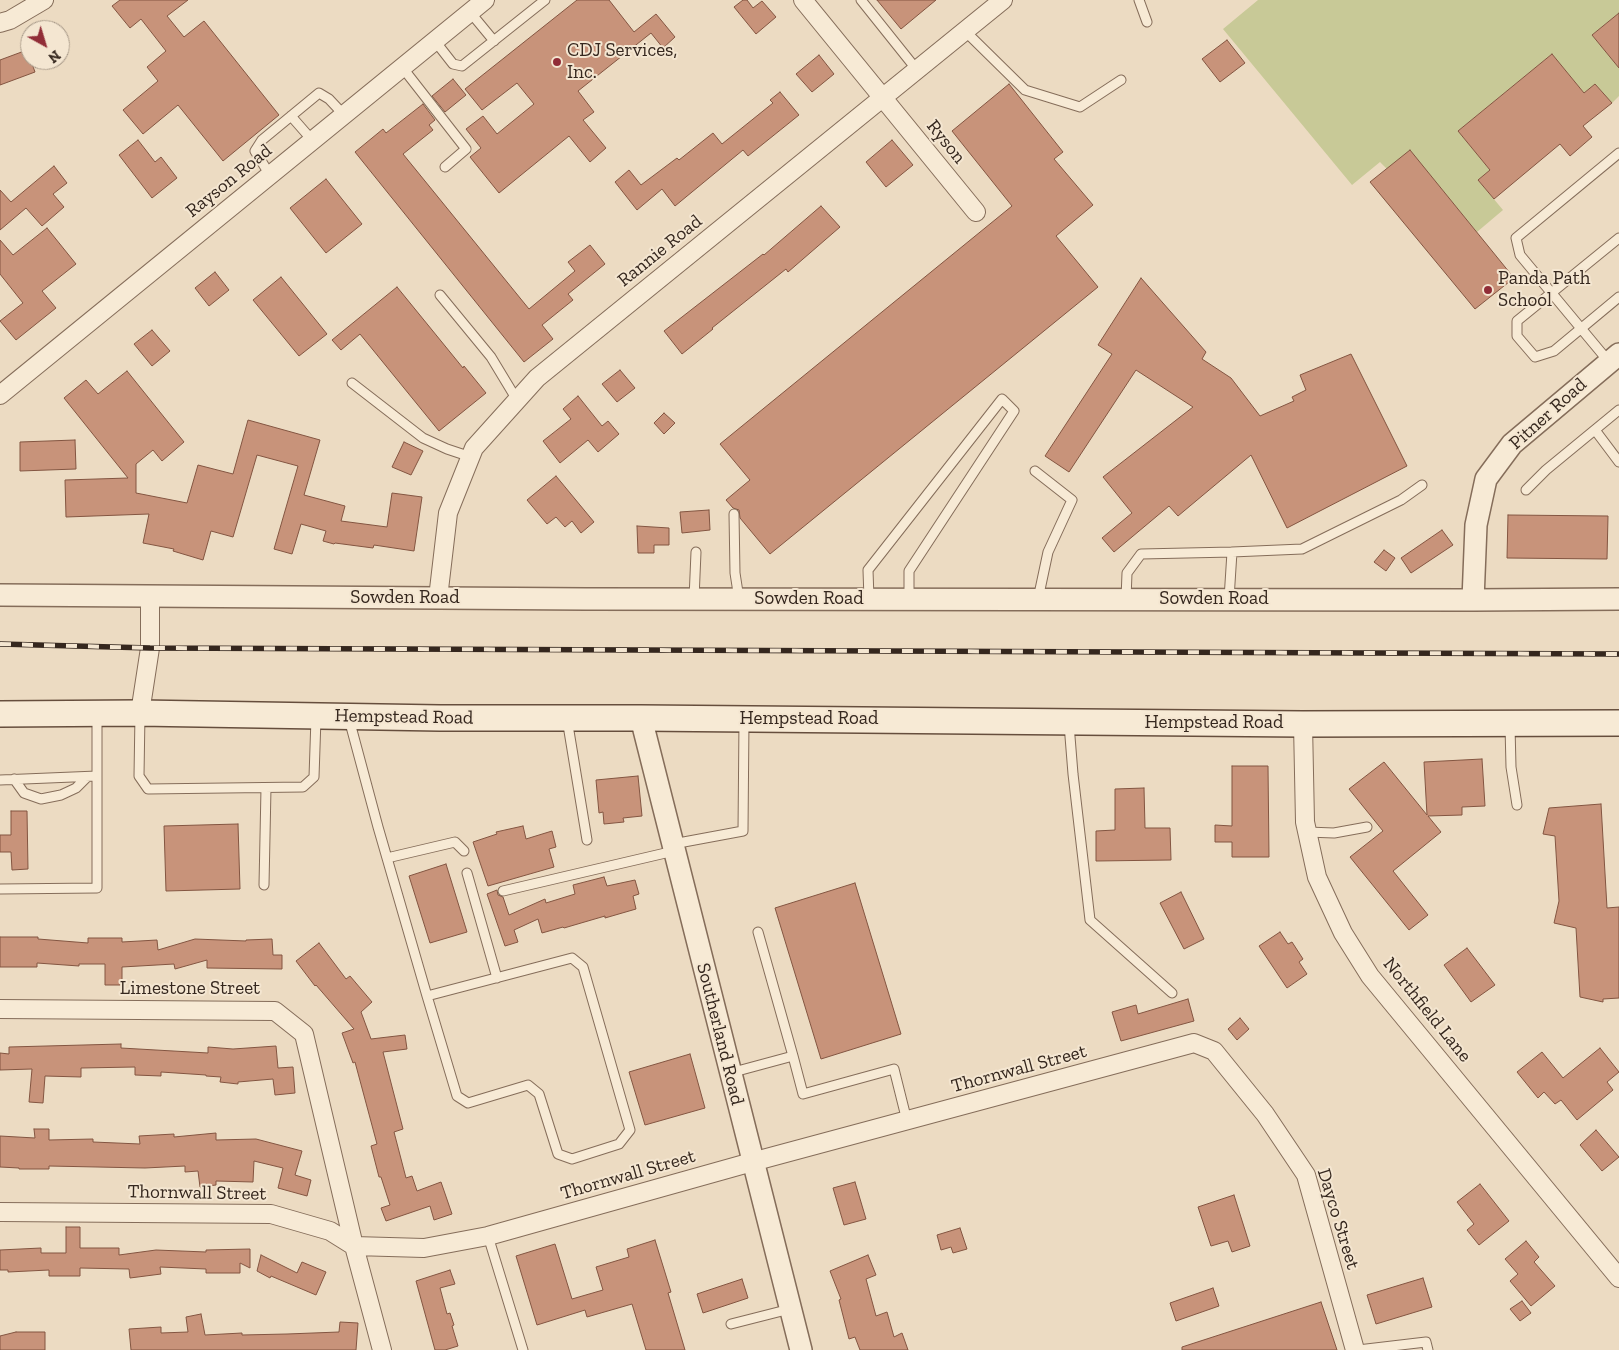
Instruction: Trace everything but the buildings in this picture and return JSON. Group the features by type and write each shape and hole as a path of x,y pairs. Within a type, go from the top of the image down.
{"main road":[{"name":"Hempstead Road","path":"0,714 140,713 1303,724 1619,723"}],"street":[{"path":"0,23 10,20 44,0"},
{"name":"Rayson Road","path":"0,395 485,0"},
{"name":"Ryson","path":"803,0 976,212"},
{"name":"Rannie Road","path":"438,598 448,513 474,448 537,378 1003,0"},
{"name":"Pitner Road","path":"1473,600 1476,525 1486,479 1512,444 1614,358"},
{"name":"Sowden Road","path":"0,595 694,599 1619,599"},
{"path":"140,713 150,648 150,596"},
{"name":"Southerland Road","path":"641,718 800,1350"},
{"name":"Northfield Lane","path":"1303,724 1305,822 1317,877 1343,933 1370,976 1619,1278"},
{"name":"Limestone Street","path":"0,1009 275,1011 304,1034 354,1246 382,1350"},
{"name":"Thornwall Street","path":"0,1212 271,1214 330,1231 354,1246 424,1248 488,1236 752,1162 1194,1044 1214,1051 1242,1086"},
{"name":"Dayco Street","path":"1242,1086 1265,1114 1306,1175 1356,1350"}],"lane":[{"path":"435,41 453,64 462,66 545,0"},
{"path":"861,0 917,70"},
{"path":"1139,0 1147,22"},
{"path":"470,12 494,41"},
{"path":"965,32 1025,90 1080,107 1121,80"},
{"path":"402,67 466,149 445,167"},
{"path":"270,175 255,151 262,140 291,116 319,94 329,98 344,115"},
{"path":"291,116 312,140"},
{"path":"1614,358 1582,329 1520,255 1516,238 1619,153"},
{"path":"1619,238 1517,321 1517,336 1535,357 1554,351 1619,297"},
{"path":"440,295 491,357 517,400"},
{"path":"352,383 422,438 471,457"},
{"path":"869,599 868,570 1002,399 1014,411 909,571 909,599"},
{"path":"1526,490 1546,470 1619,410"},
{"path":"1595,430 1619,462"},
{"path":"1035,471 1072,500 1048,552 1038,599"},
{"path":"1126,599 1126,573 1141,554 1302,549 1401,500 1422,485"},
{"path":"734,514 735,573 739,599"},
{"path":"694,599 696,552"},
{"path":"1229,599 1232,552"},
{"path":"0,888 97,888 97,713"},
{"path":"140,713 139,776 148,788 303,787 314,777 316,716"},
{"path":"349,716 387,858 427,996 456,1096 468,1103 528,1085 539,1094 558,1154 572,1159 620,1144 630,1130 583,967 572,958 427,996"},
{"path":"567,718 587,840"},
{"path":"503,891 743,831 744,719"},
{"path":"1068,722 1072,774 1090,920 1172,992"},
{"path":"1510,723 1511,767 1517,805"},
{"path":"0,780 97,776"},
{"path":"14,779 24,793 41,799 61,795 76,788 87,777"},
{"path":"264,885 266,788"},
{"path":"1307,832 1334,833 1367,827"},
{"path":"387,858 455,842 464,850"},
{"path":"467,873 497,978"},
{"path":"758,932 803,1094 894,1069 907,1121"},
{"path":"730,1073 793,1056"},
{"path":"488,1236 523,1350"},
{"path":"731,1324 790,1309"},
{"path":"1356,1350 1426,1342 1428,1350"}],"green space":[{"path":"1258,0 1619,0 1619,13 1592,35 1619,68 1619,96 1612,103 1595,84 1584,93 1552,54 1458,131 1490,170 1478,180 1503,210 1477,232 1410,151 1387,169 1380,162 1352,185 1223,29"}],"railway":[{"path":"0,644 150,648 1619,654"}],"place":[{"name":"CDJ Services, Inc.","path":"557,62"},
{"name":"Panda Path School","path":"1488,290"}]}
